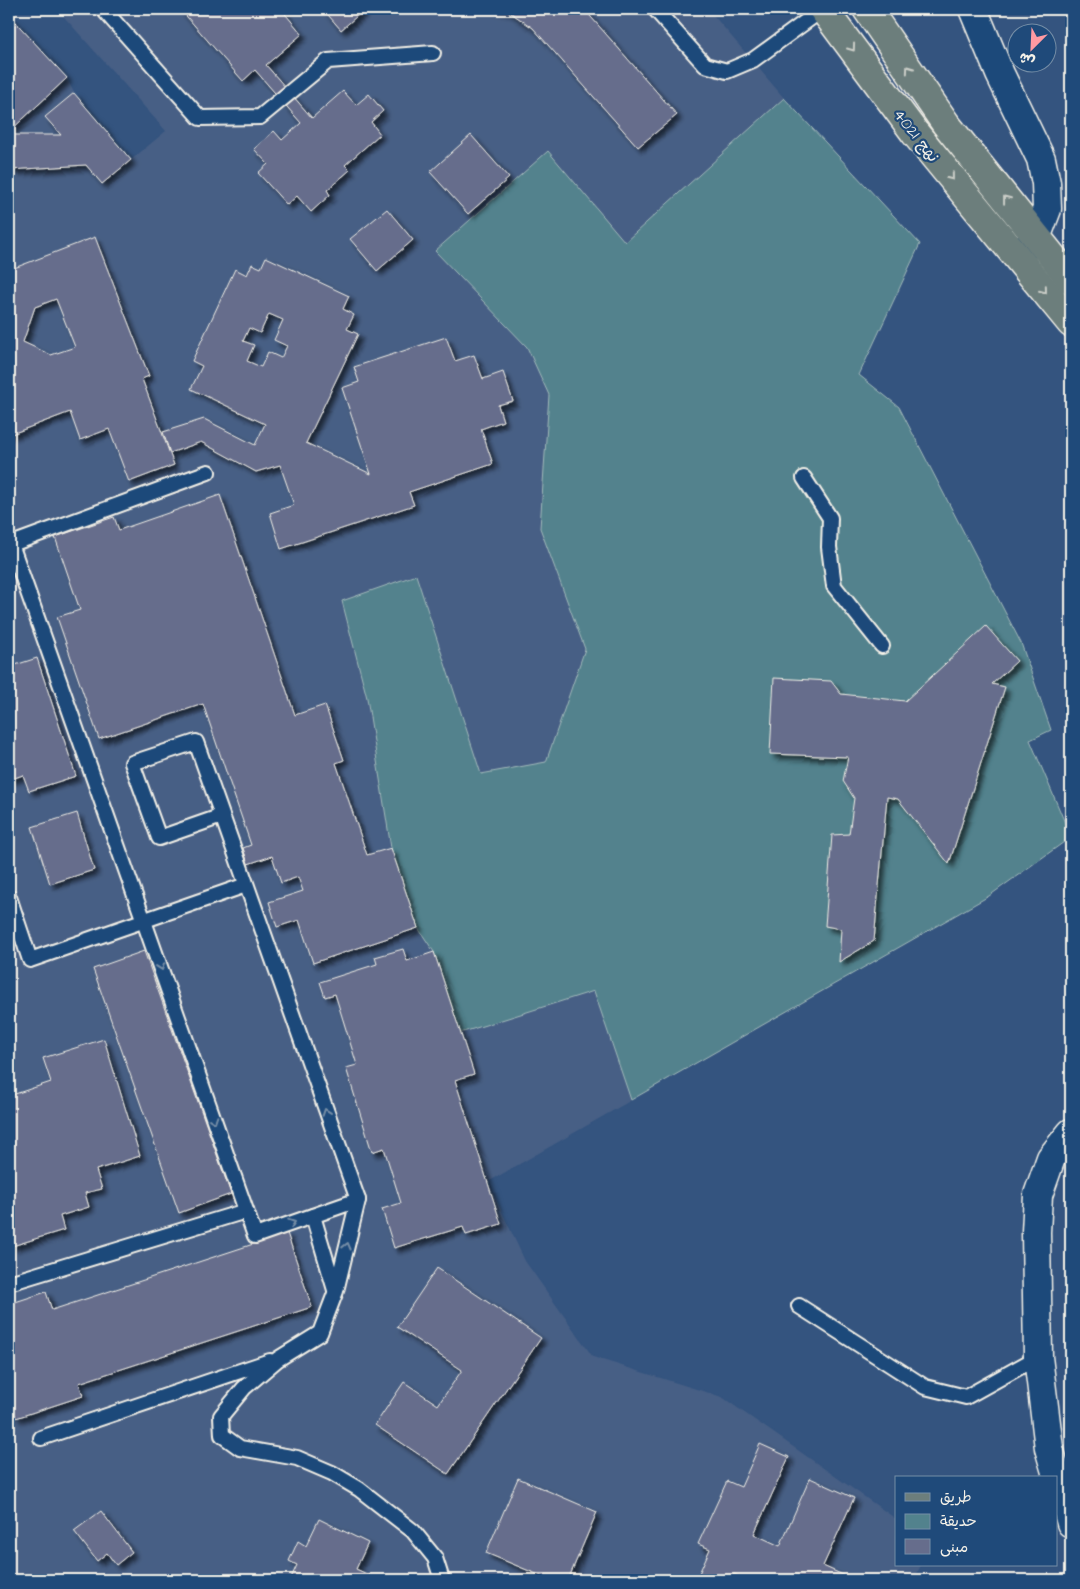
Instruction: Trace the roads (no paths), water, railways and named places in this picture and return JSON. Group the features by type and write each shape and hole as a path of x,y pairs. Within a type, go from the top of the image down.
{"main road":[{"name":"نهج 4021","path":"823,9 915,133 1071,323"},
{"name":"نهج 4021","path":"867,9 946,124 1071,280"}],"street":[{"path":"977,10 1000,74 1041,159 1046,183 1047,210 1036,238 1017,256"},
{"path":"1057,1476 1049,1448 1038,1357 1036,1242 1038,1195 1051,1158 1071,1133"},
{"path":"1058,1479 1071,1523"}],"lane":[{"path":"103,9 200,118 260,117 328,60 433,53"},
{"path":"655,9 706,65 727,71 753,60 823,9"},
{"path":"208,472 10,545 255,1236 358,1200"},
{"path":"804,478 830,518 829,547 834,586 882,646"},
{"path":"222,816 159,838 132,763 196,742 358,1200 336,1290 320,1333 278,1359 244,1388 221,1416 222,1435 240,1448 297,1458 332,1473 360,1489 413,1531 435,1558 442,1580"},
{"path":"9,897 12,921 30,960 246,885"},
{"path":"9,1283 246,1211"},
{"path":"313,1216 336,1290"},
{"path":"799,1306 925,1387 966,1396 1038,1357"},
{"path":"41,1438 278,1359"}]}
